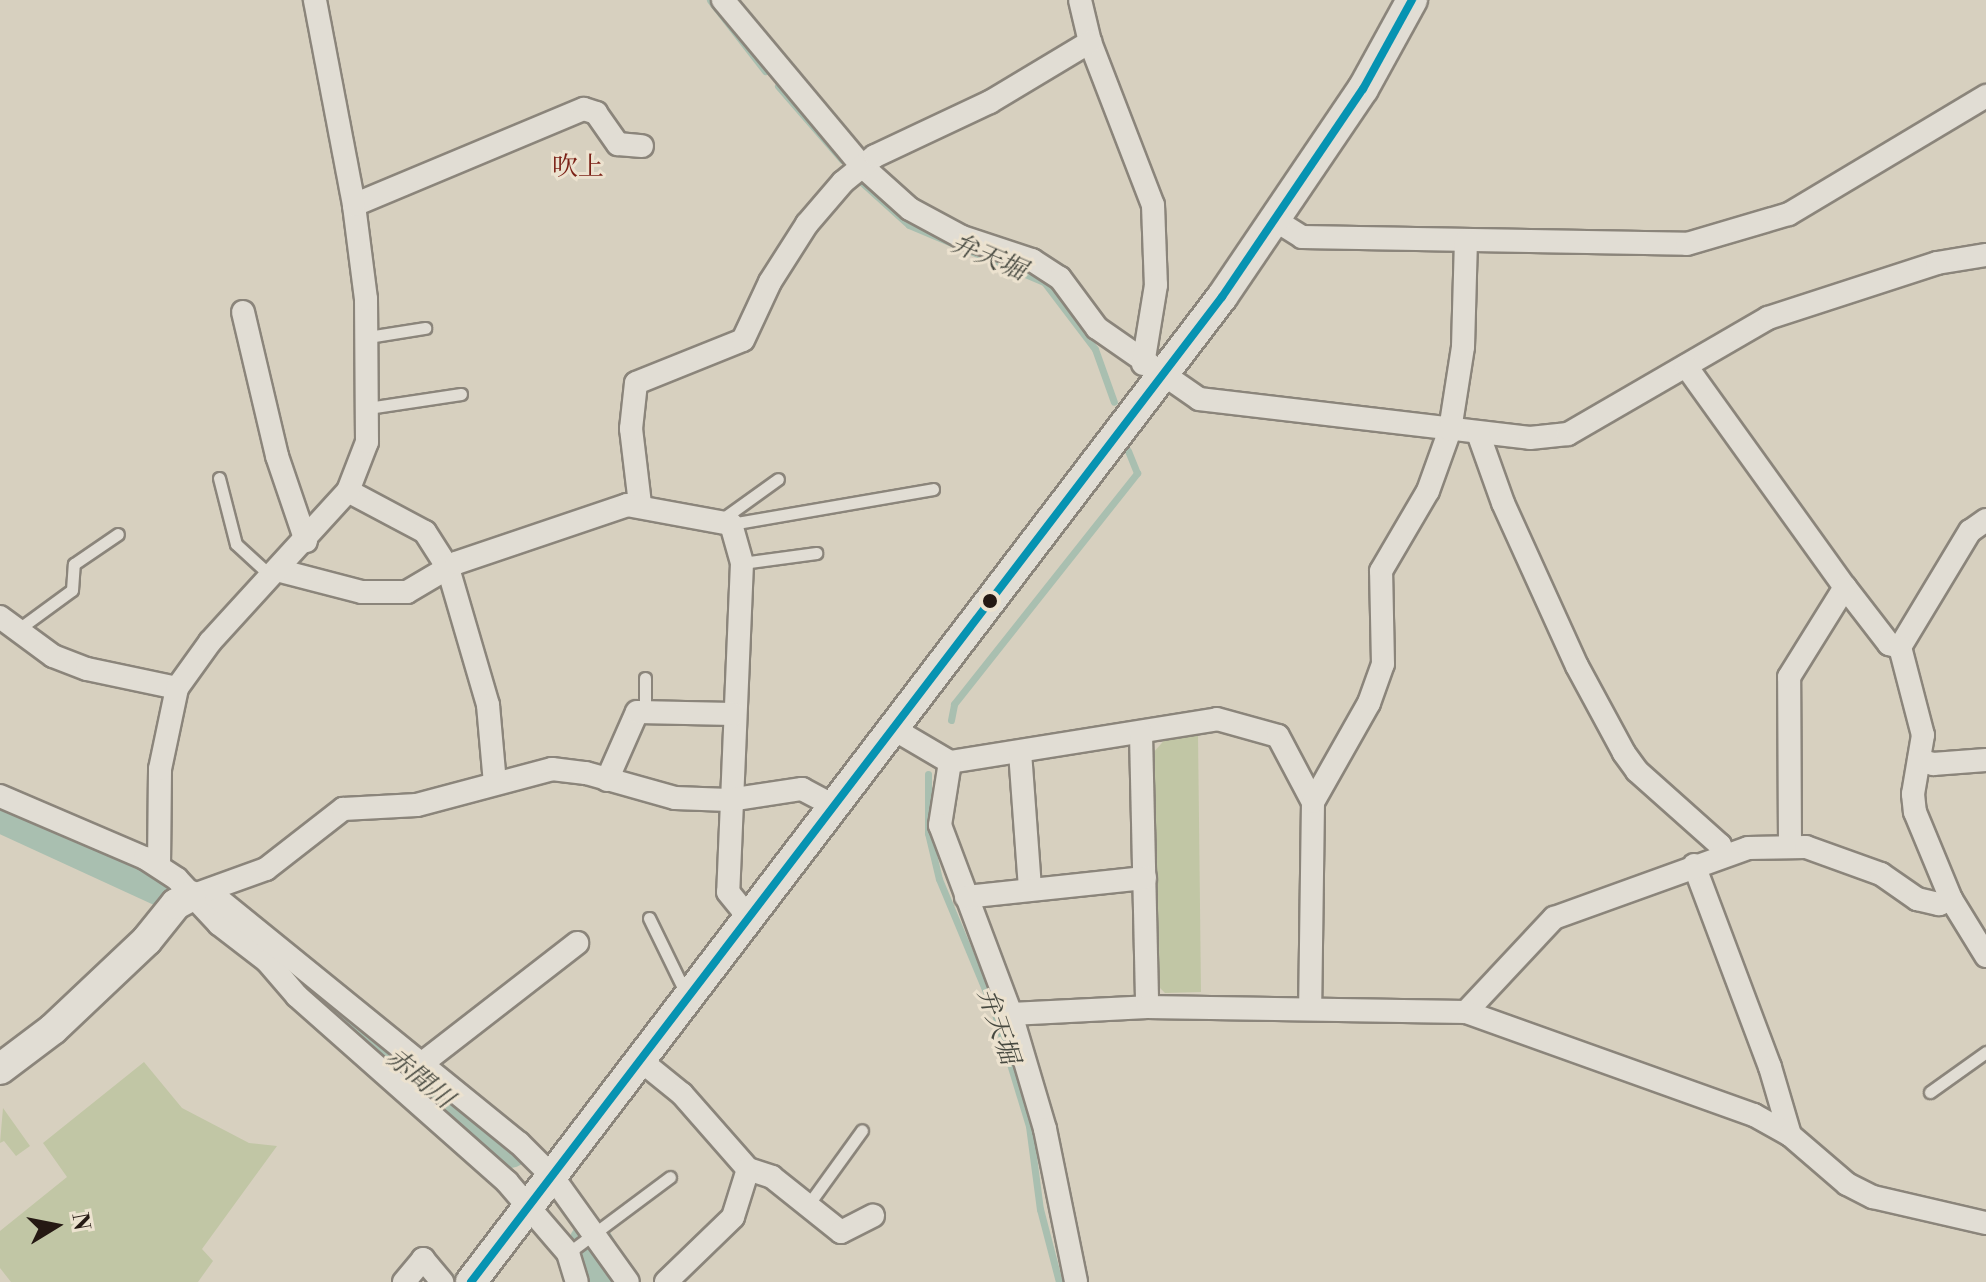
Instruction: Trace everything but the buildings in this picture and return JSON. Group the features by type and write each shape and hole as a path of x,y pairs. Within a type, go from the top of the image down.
{"street":[{"path":"159,866 160,769 177,688 210,642 306,541 348,491 367,442 368,337 354,205 315,0"},
{"path":"723,0 862,166 910,209 962,237 1032,260 1060,278 1097,328 1153,371 1199,399 1530,438 1568,434 1768,318 1937,263 1986,255"},
{"path":"1080,0 1090,42 1153,205 1156,285 1153,371"},
{"path":"471,1282 750,919 1153,371 1275,220 1363,89 1412,0"},
{"path":"640,504 631,429 636,383 743,340 770,282 807,224 862,166 990,102 1090,42"},
{"path":"1275,220 1302,237 1687,244 1715,239 1789,214 1986,96"},
{"path":"354,205 584,109 596,113 618,144 642,146"},
{"path":"1310,1008 1313,802 1369,703 1383,664 1381,571 1428,491 1450,430 1463,347 1466,241"},
{"path":"243,312 277,456 306,541"},
{"path":"1686,366 1845,587 1889,644 1900,647"},
{"path":"1478,433 1503,503 1577,666 1624,753 1637,771 1720,845 1722,855"},
{"path":"348,491 425,532 448,568 488,705 495,783"},
{"path":"275,573 376,595 407,592 448,568 640,504 725,522 742,563 729,800 728,892 750,919"},
{"path":"1986,520 1970,531 1900,647 1923,735 1915,812 1951,899 1986,956"},
{"path":"1790,844 1789,677 1845,587"},
{"path":"8,624 53,656 87,669 177,688"},
{"path":"607,780 637,712 734,714"},
{"path":"892,728 950,762 1141,734 1217,719 1248,724 1278,736 1313,802"},
{"path":"1141,734 1147,1007"},
{"path":"1020,752 1030,888"},
{"path":"1919,760 1986,760"},
{"path":"950,762 940,825 1011,1014 1045,1129 1076,1282"},
{"path":"0,1069 53,1029 147,940 176,904 266,869 343,809 417,805 552,769 675,798 729,800 802,789 834,806"},
{"path":"0,796 159,866 302,962 552,1176 628,1282"},
{"path":"1466,1012 1554,918 1722,855 1790,844 1860,865 1917,899 1939,904 1951,899"},
{"path":"1694,865 1770,1067 1790,1135"},
{"path":"966,897 1145,878"},
{"path":"201,895 379,1071 530,1209 568,1253 577,1282"},
{"path":"420,1065 577,943"},
{"path":"1011,1014 1147,1007 1466,1012 1754,1115 1790,1135 1847,1184 1873,1197 1933,1206 1986,1223"},
{"path":"379,1071 400,1049"},
{"path":"640,1060 682,1094 748,1169 772,1177 841,1232 873,1216"},
{"path":"666,1282 733,1217 748,1169"},
{"path":"404,1282 423,1259 440,1279"}],"lane":[{"path":"368,337 425,328"},
{"path":"368,408 461,394"},
{"path":"219,478 236,544 275,573"},
{"path":"725,522 778,479"},
{"path":"725,522 933,489"},
{"path":"8,624 72,590 74,564 118,534"},
{"path":"742,563 816,553"},
{"path":"645,678 645,712"},
{"path":"649,918 688,998"},
{"path":"1930,1092 1986,1052"},
{"path":"808,1205 862,1130"},
{"path":"568,1253 670,1177"}],"green space":[{"path":"1198,734 1201,992 1165,993 1155,983 1153,753 1168,736"},
{"path":"144,1062 182,1108 249,1143 277,1146 202,1249 213,1261 198,1282 11,1282 0,1268 0,1231 67,1177 43,1143"},
{"path":"3,1108 30,1146 16,1156 4,1141 0,1143"}],"waterway":[{"name":"弁天堀","path":"710,0 765,71"},
{"name":"弁天堀","path":"778,86 842,160"},
{"name":"弁天堀","path":"859,180 909,225 1044,282 1095,349 1114,402"},
{"name":"弁天堀","path":"951,720 954,704 1137,473 1128,451"},
{"name":"弁天堀","path":"928,774 928,833 939,879 994,1011 1029,1126 1040,1209 1059,1282"},
{"name":"赤間川","path":"0,810 163,885"},
{"name":"赤間川","path":"323,999 429,1088 509,1146"},
{"name":"赤間川","path":"591,1243 613,1282"}],"transit line":[{"path":"471,1282 1222,297 1363,89 1412,0"}],"district":[{"name":"吹上","path":"578,168"}]}
